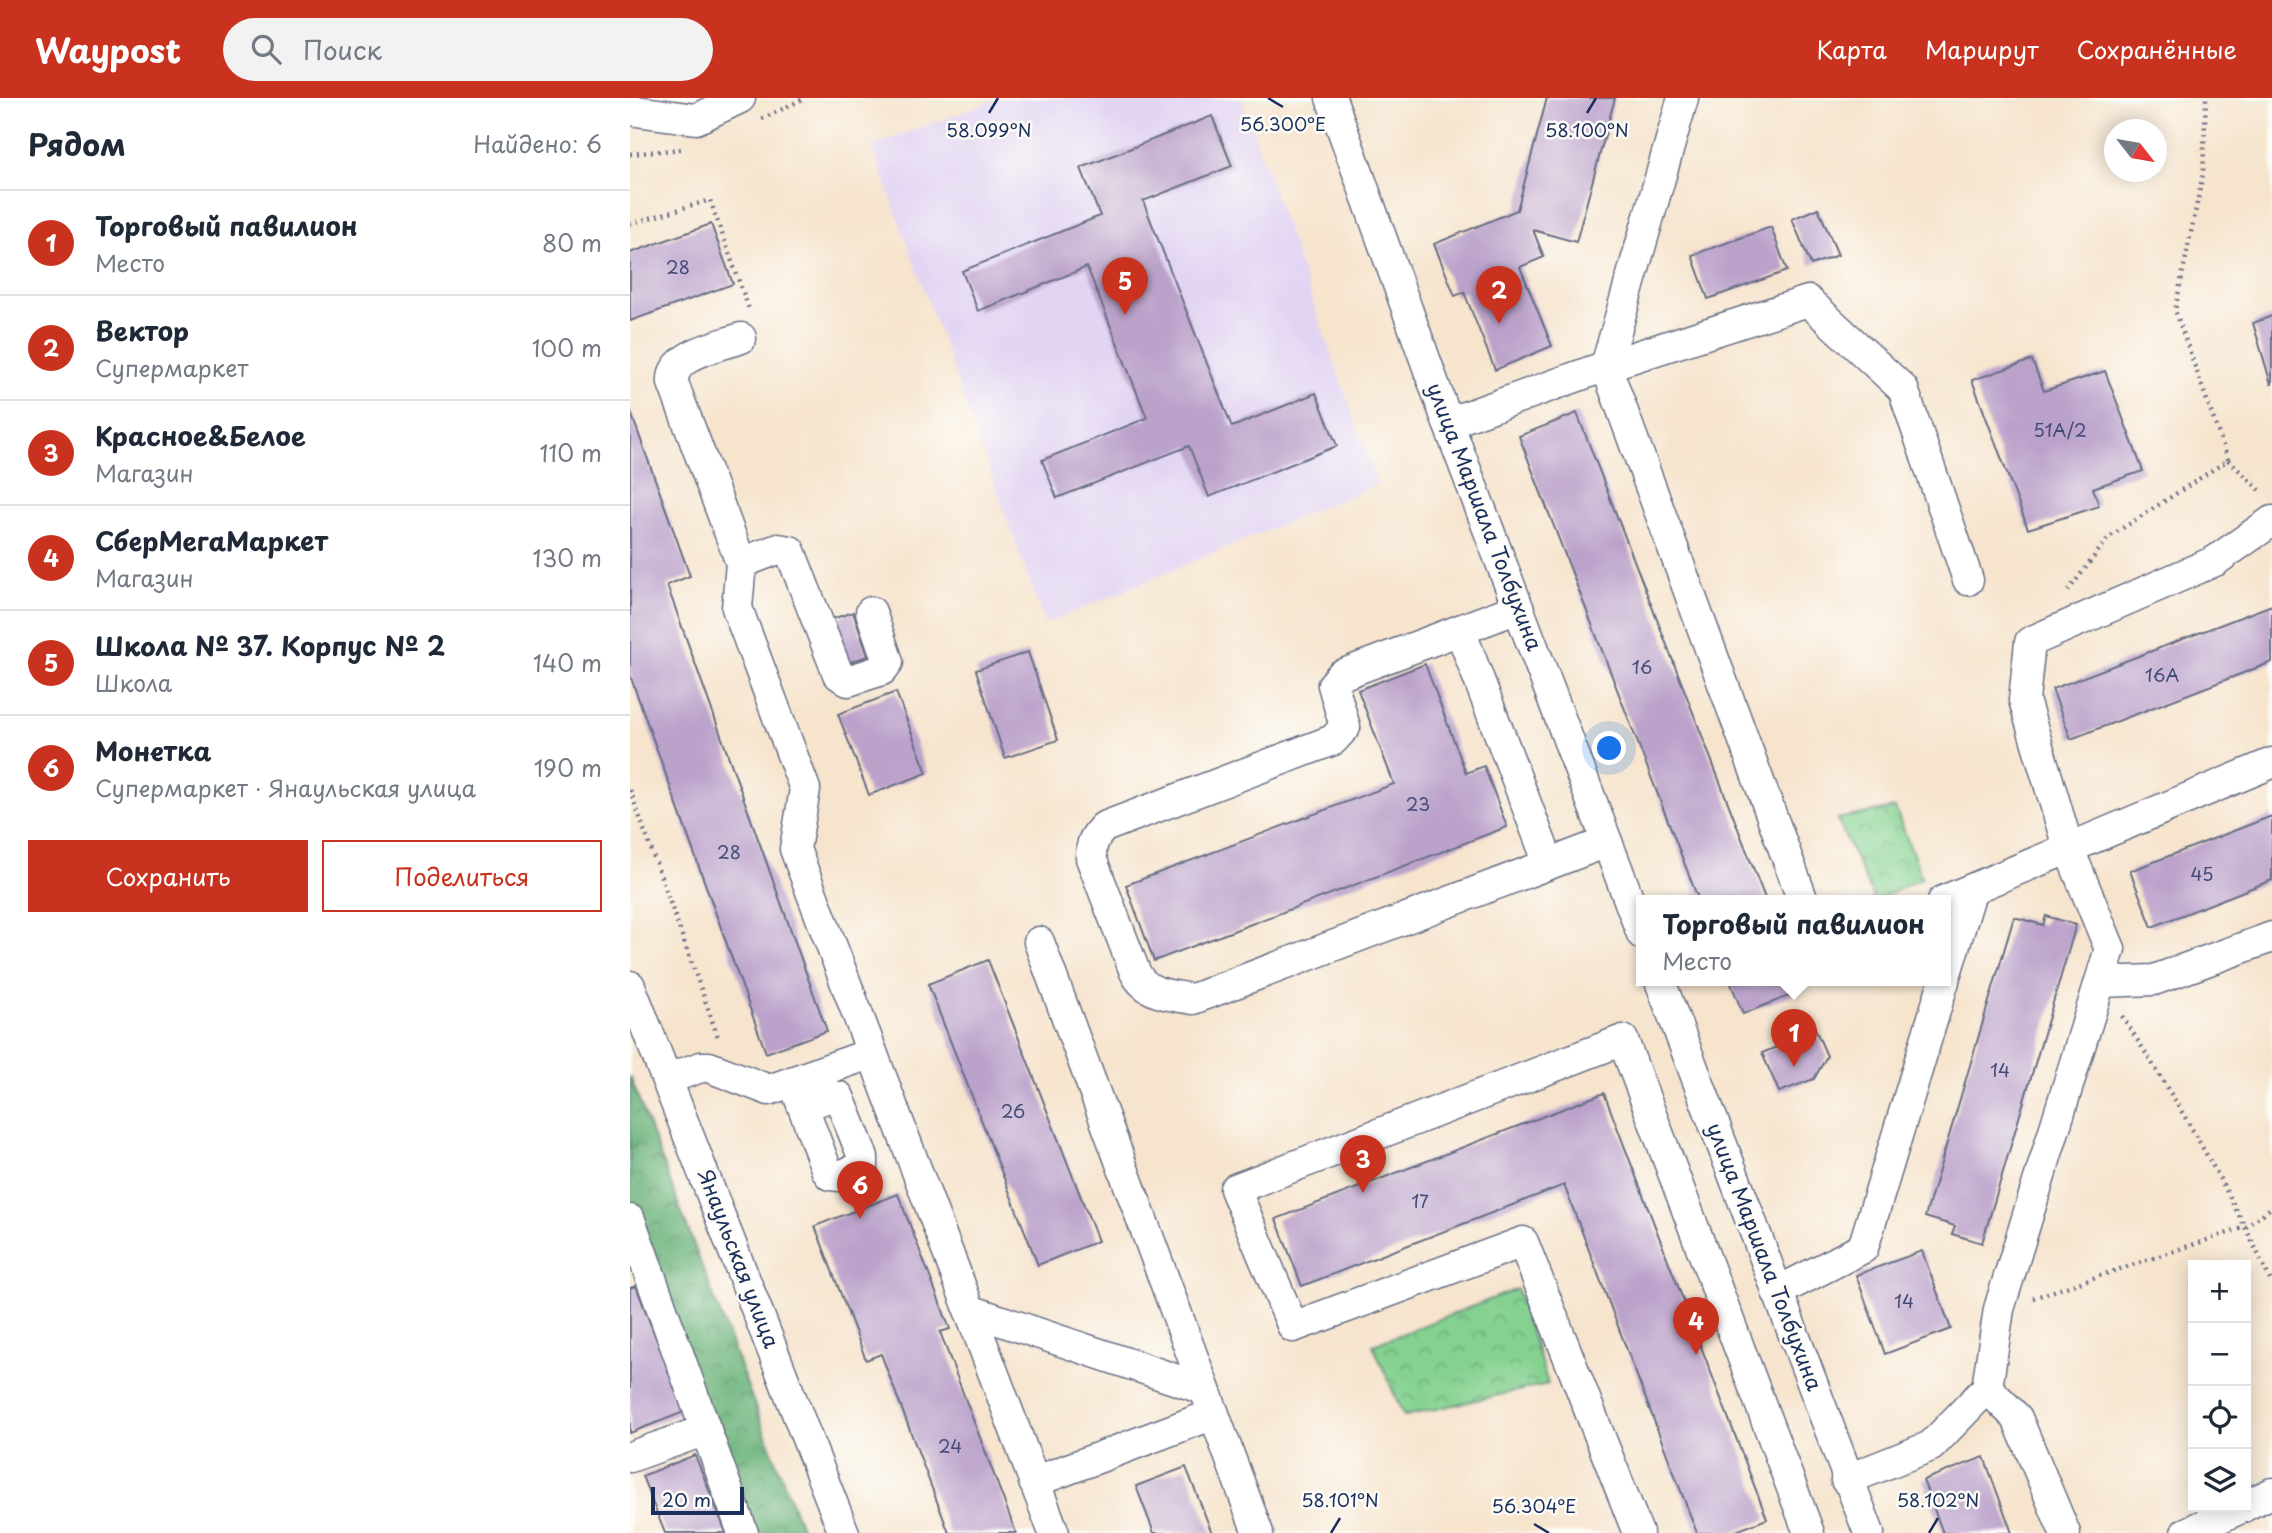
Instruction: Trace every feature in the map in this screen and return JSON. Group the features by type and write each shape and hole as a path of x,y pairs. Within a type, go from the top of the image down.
{"street":[{"path":"635,111 696,119 740,98"},
{"name":"улица Маршала Толбухина","path":"1331,98 1447,423 1636,918"},
{"path":"1683,98 1606,366 1801,895"},
{"path":"1447,423 1606,366 1808,301 1903,389 1968,580"},
{"path":"741,338 683,361 672,375 741,563 737,608 805,789 795,849 1054,1533"},
{"path":"1846,1479 1931,1446 1987,1388 1999,1309 2110,949 2068,847 2024,700 2029,642 2215,561 2272,521"},
{"path":"741,563 778,549 790,551 838,674 848,681 882,670 888,662 870,612"},
{"path":"1518,608 1336,679 1333,693 1345,727 1333,740 1104,827 1095,835 1091,858 1140,982 1159,993 1193,999 1607,842"},
{"path":"1460,630 1549,864"},
{"path":"1951,898 2272,763"},
{"path":"1951,957 1972,889"},
{"path":"2100,982 2154,980 2272,937"},
{"path":"1039,942 1258,1533"},
{"name":"Янаульская улица","path":"630,986 844,1533"},
{"name":"улица Маршала Толбухина","path":"1662,986 1868,1533"},
{"path":"1777,1292 1863,1248 1942,986"},
{"path":"1638,1533 1523,1242 1293,1327 1235,1189 1623,1040 1809,1533"},
{"path":"667,1079 701,1067 769,1090 798,1095 872,1053"},
{"path":"630,1220 637,1259 706,1430 743,1533"},
{"path":"969,1310 1209,1401"},
{"path":"1987,1388 2017,1418 2065,1533"},
{"path":"1034,1482 1209,1401"},
{"path":"630,1457 706,1430"},
{"path":"2251,1503 2272,1493"},
{"path":"2186,1533 2231,1512"}],"path":[{"path":"2206,98 2203,174 2175,310 2228,460 2272,501"},
{"path":"630,224 709,200 750,313 741,338"},
{"path":"2061,600 2109,537 2228,460"},
{"path":"630,790 722,1051 716,1070"},
{"path":"2100,982 2190,1122 2246,1227 2272,1284"},
{"path":"1999,1309 2246,1227 2272,1207"}],"shaded area":[{"path":"1000,98 1241,98 1377,484 1045,624 872,146"}],"green space":[{"path":"1895,808 1922,878 1887,895 1872,895 1837,819"},
{"path":"630,1076 803,1533 752,1533 630,1202"},
{"path":"1517,1289 1548,1384 1404,1416 1373,1345"}],"building":[{"path":"1547,98 1615,98 1576,242 1533,230 1544,257 1520,267 1552,346 1495,370 1464,292 1455,296 1434,244 1517,210"},
{"path":"1212,116 1232,166 1143,201 1232,427 1316,393 1337,446 1209,497 1189,446 1057,498 1042,460 1147,418 1087,267 978,311 962,271 1100,216 1081,168"},
{"path":"1818,208 1838,255 1811,265 1792,219"},
{"path":"711,224 733,284 630,321 630,253"},
{"path":"1771,227 1787,271 1708,299 1692,255"},
{"path":"2272,316 2272,384 2271,384 2253,323"},
{"path":"2032,360 2044,391 2105,371 2143,471 2093,488 2099,506 2028,529 1972,380"},
{"path":"630,410 690,576 667,585 827,1031 766,1053 630,675"},
{"path":"1577,413 1764,895 1697,895 1519,436"},
{"path":"2272,605 2272,662 2071,739 2052,689"},
{"path":"853,612 868,656 841,665 826,621"},
{"path":"1028,652 1058,740 1005,758 976,670"},
{"path":"1425,664 1466,773 1484,766 1507,827 1154,961 1126,885 1394,784 1358,690"},
{"path":"896,692 927,773 869,795 838,714"},
{"path":"2272,816 2272,880 2152,927 2130,871"},
{"path":"2046,916 2076,925 1982,1243 1952,1234 1955,1226 1925,1217 2014,917 2043,925"},
{"path":"988,960 1098,1241 1038,1265 928,984"},
{"path":"1732,986 1799,986 1801,991 1743,1014"},
{"path":"1813,1024 1827,1056 1814,1079 1779,1092 1762,1053 1793,1040 1792,1032"},
{"path":"1604,1093 1767,1519 1731,1533 1697,1533 1564,1185 1302,1286 1276,1219"},
{"path":"898,1194 950,1329 940,1332 1016,1533 949,1533 881,1354 866,1360 815,1226"},
{"path":"1922,1251 1951,1329 1885,1354 1856,1275"},
{"path":"636,1286 684,1412 630,1433 630,1288"},
{"path":"695,1455 726,1533 665,1533 642,1476"},
{"path":"1984,1457 2012,1533 1943,1533 1923,1480"},
{"path":"1186,1467 1212,1533 1154,1533 1136,1486"}],"place":[{"name":"Школа № 37. Корпус № 2","path":"1125,315"},
{"name":"Вектор","path":"1499,324"},
{"name":"Торговый павилион","path":"1794,1067"},
{"name":"Красное&Белое","path":"1363,1193"},
{"name":"Монетка","path":"860,1219"},
{"name":"СберМегаМаркет","path":"1696,1355"}]}
